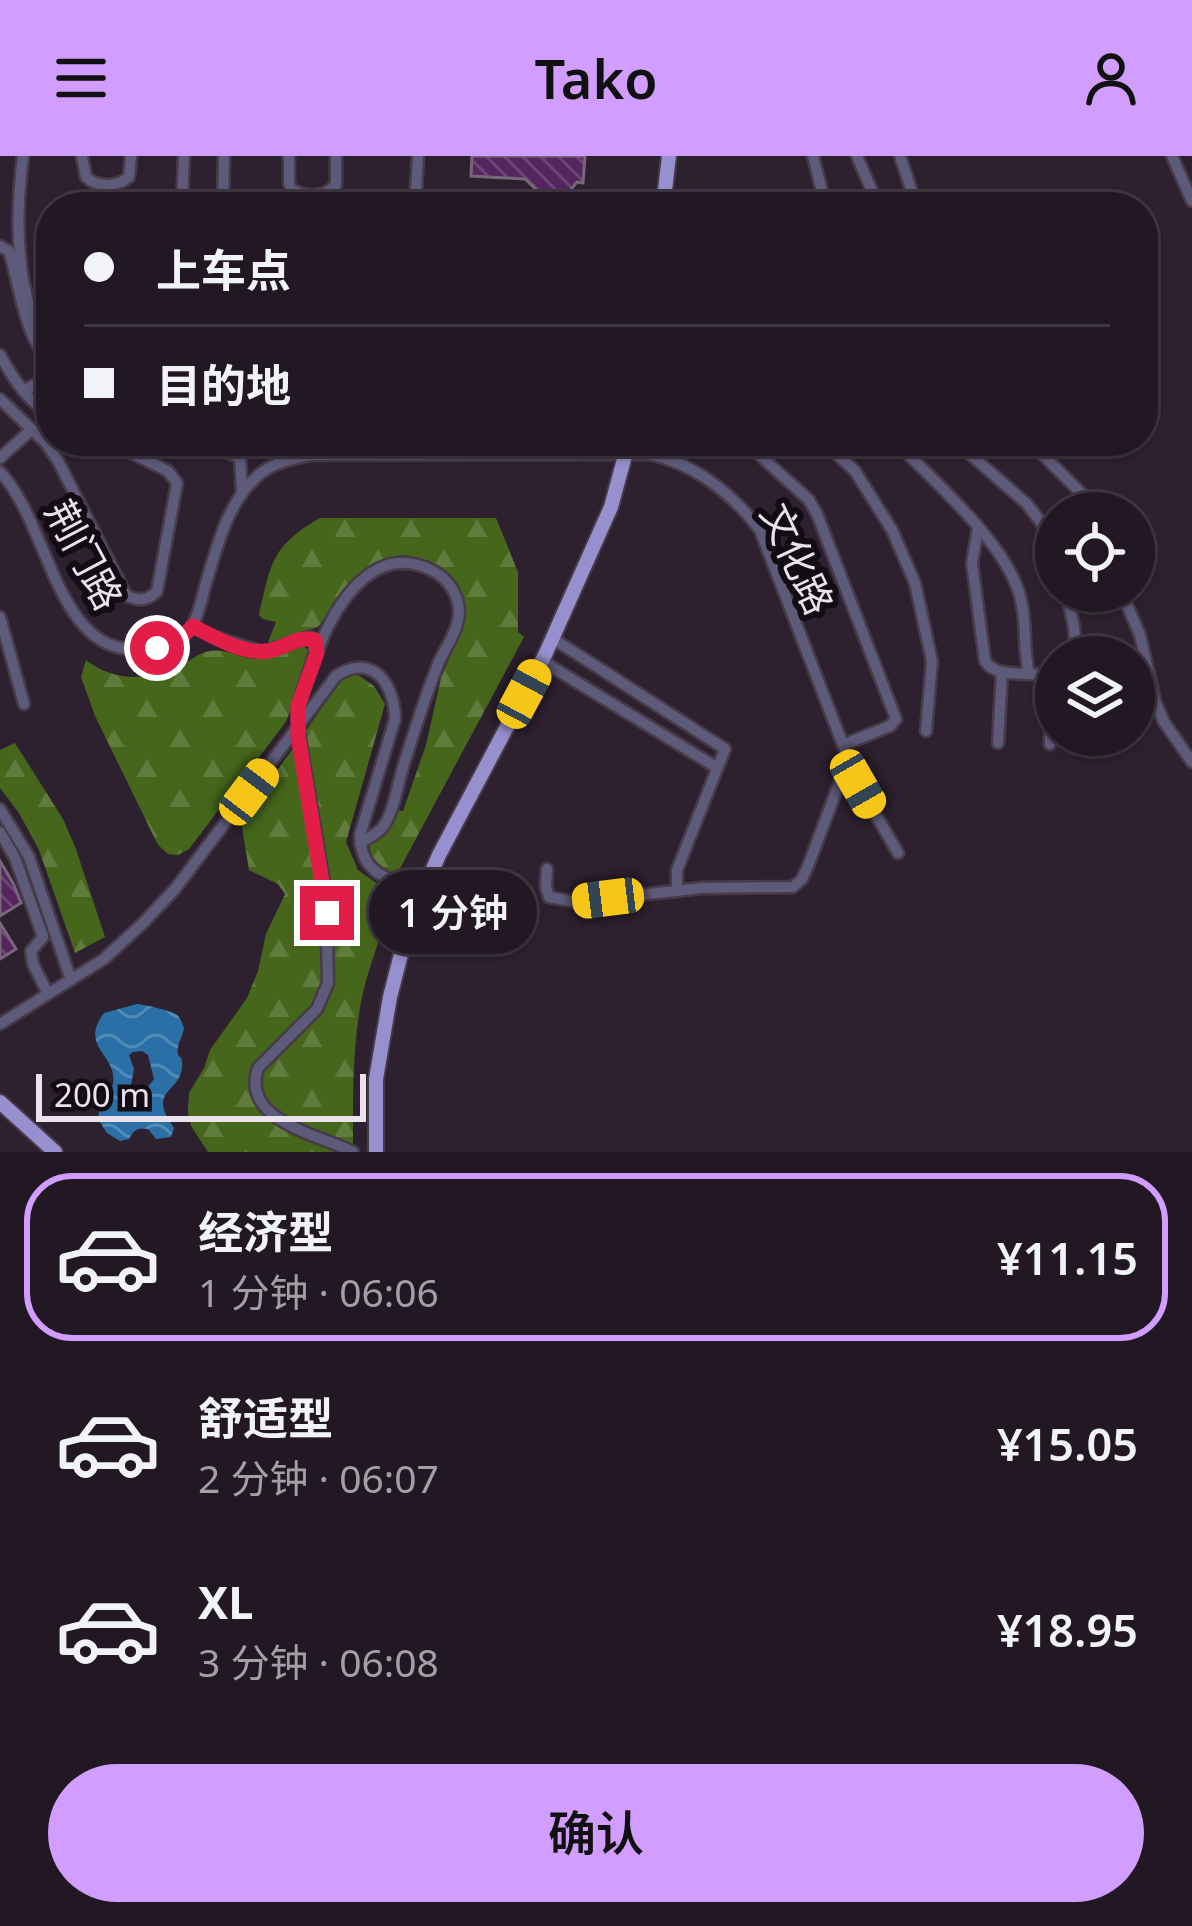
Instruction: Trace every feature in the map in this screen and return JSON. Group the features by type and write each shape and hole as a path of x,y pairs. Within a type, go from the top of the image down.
{"main road":[{"path":"665,192 669,156"},
{"path":"376,1152 376,1079 408,927 421,892 542,661 611,507 625,456"},
{"path":"0,1102 56,1152"}],"street":[{"path":"23,156 19,217 24,278 36,323"},
{"path":"82,156 86,177 100,184 129,177 131,156"},
{"path":"182,192 184,156"},
{"path":"223,192 224,156"},
{"path":"289,156 289,183 292,190 302,192"},
{"path":"330,192 336,185 336,156"},
{"path":"416,192 418,156"},
{"path":"813,156 822,192"},
{"path":"857,156 873,192"},
{"path":"900,156 912,192"},
{"path":"1172,156 1192,201"},
{"path":"0,246 9,251 17,293 36,342"},
{"path":"0,355 36,403"},
{"path":"23,391 36,384"},
{"path":"0,399 36,434"},
{"path":"2,453 32,429"},
{"path":"54,456 127,595 137,600 154,595 160,581 177,483 168,471 138,456"},
{"path":"236,456 240,458 242,492 226,524 193,626 259,651 311,638 317,653"},
{"path":"279,456 280,463"},
{"name":"文化路","path":"242,492 259,474 305,456"},
{"name":"文化路","path":"659,456 722,488 760,530 858,784 898,853"},
{"path":"761,456 809,500 817,514 896,719 843,746"},
{"path":"839,456 855,471 892,530 915,583 932,661 926,731"},
{"path":"909,456 1012,570 1021,599 1029,674"},
{"path":"972,456 1035,514"},
{"path":"1044,456 1080,492"},
{"name":"荆门路","path":"0,472 21,500 77,621 90,634 120,648 149,649 166,645 193,626"},
{"path":"978,528 972,563 985,661 989,668 1002,672 1035,674"},
{"path":"353,1152 284,1123 262,1102 254,1078 258,1068 317,1009 328,983 326,895 298,706 345,597 382,566 422,565 437,572 455,594 460,620 425,700 390,810 381,830 360,844"},
{"path":"1130,612 1155,701 1192,762"},
{"path":"0,617 24,704"},
{"path":"552,638 725,749 677,870 677,891"},
{"path":"542,661 716,767"},
{"path":"0,1024 104,959 175,890 336,676 349,668 377,674 395,699 395,719 364,818 361,852 372,871 421,892"},
{"path":"998,742 1002,672"},
{"path":"547,869 545,887 556,901 793,887 808,866 848,760"},
{"path":"0,809 29,856 70,980"},
{"path":"0,832 15,858 44,937 32,951 48,994"}],"green space":[{"path":"320,518 496,518 518,572 518,632 524,637 396,876 374,859 370,843 385,835 395,810 403,811 426,745 441,678 466,619 460,593 447,572 405,555 385,558 356,578 318,627 268,642 276,622 259,615 271,569 291,538"},
{"path":"303,646 309,650 285,723 189,849 168,854 158,845 95,716 81,677 86,660 107,672 141,677 176,668 210,651 263,659"},
{"path":"358,675 374,686 385,704 346,842 358,870 390,893 358,1021 353,1152 208,1152 191,1126 189,1093 210,1050 247,998 266,934 285,894 278,884 249,870 241,821 341,681"},
{"path":"15,743 63,819 105,937 75,953 39,850 0,788 0,750"}],"water":[{"path":"137,1004 180,1019 184,1028 178,1052 182,1067 163,1106 174,1128 171,1137 156,1139 141,1128 120,1141 98,1119 113,1084 110,1065 95,1035 104,1013","holes":["142,1051 148,1055 154,1079 138,1090 131,1085 134,1069 129,1055"]}],"building":[{"path":"472,156 585,156 583,183 577,182 569,192 539,192 525,179 471,176"},
{"path":"0,861 21,903 0,916"},
{"path":"0,923 16,949 0,959"}],"route":[{"path":"157,648 193,626 259,651 305,638 315,640 317,653 298,706 298,736 327,913"}]}
